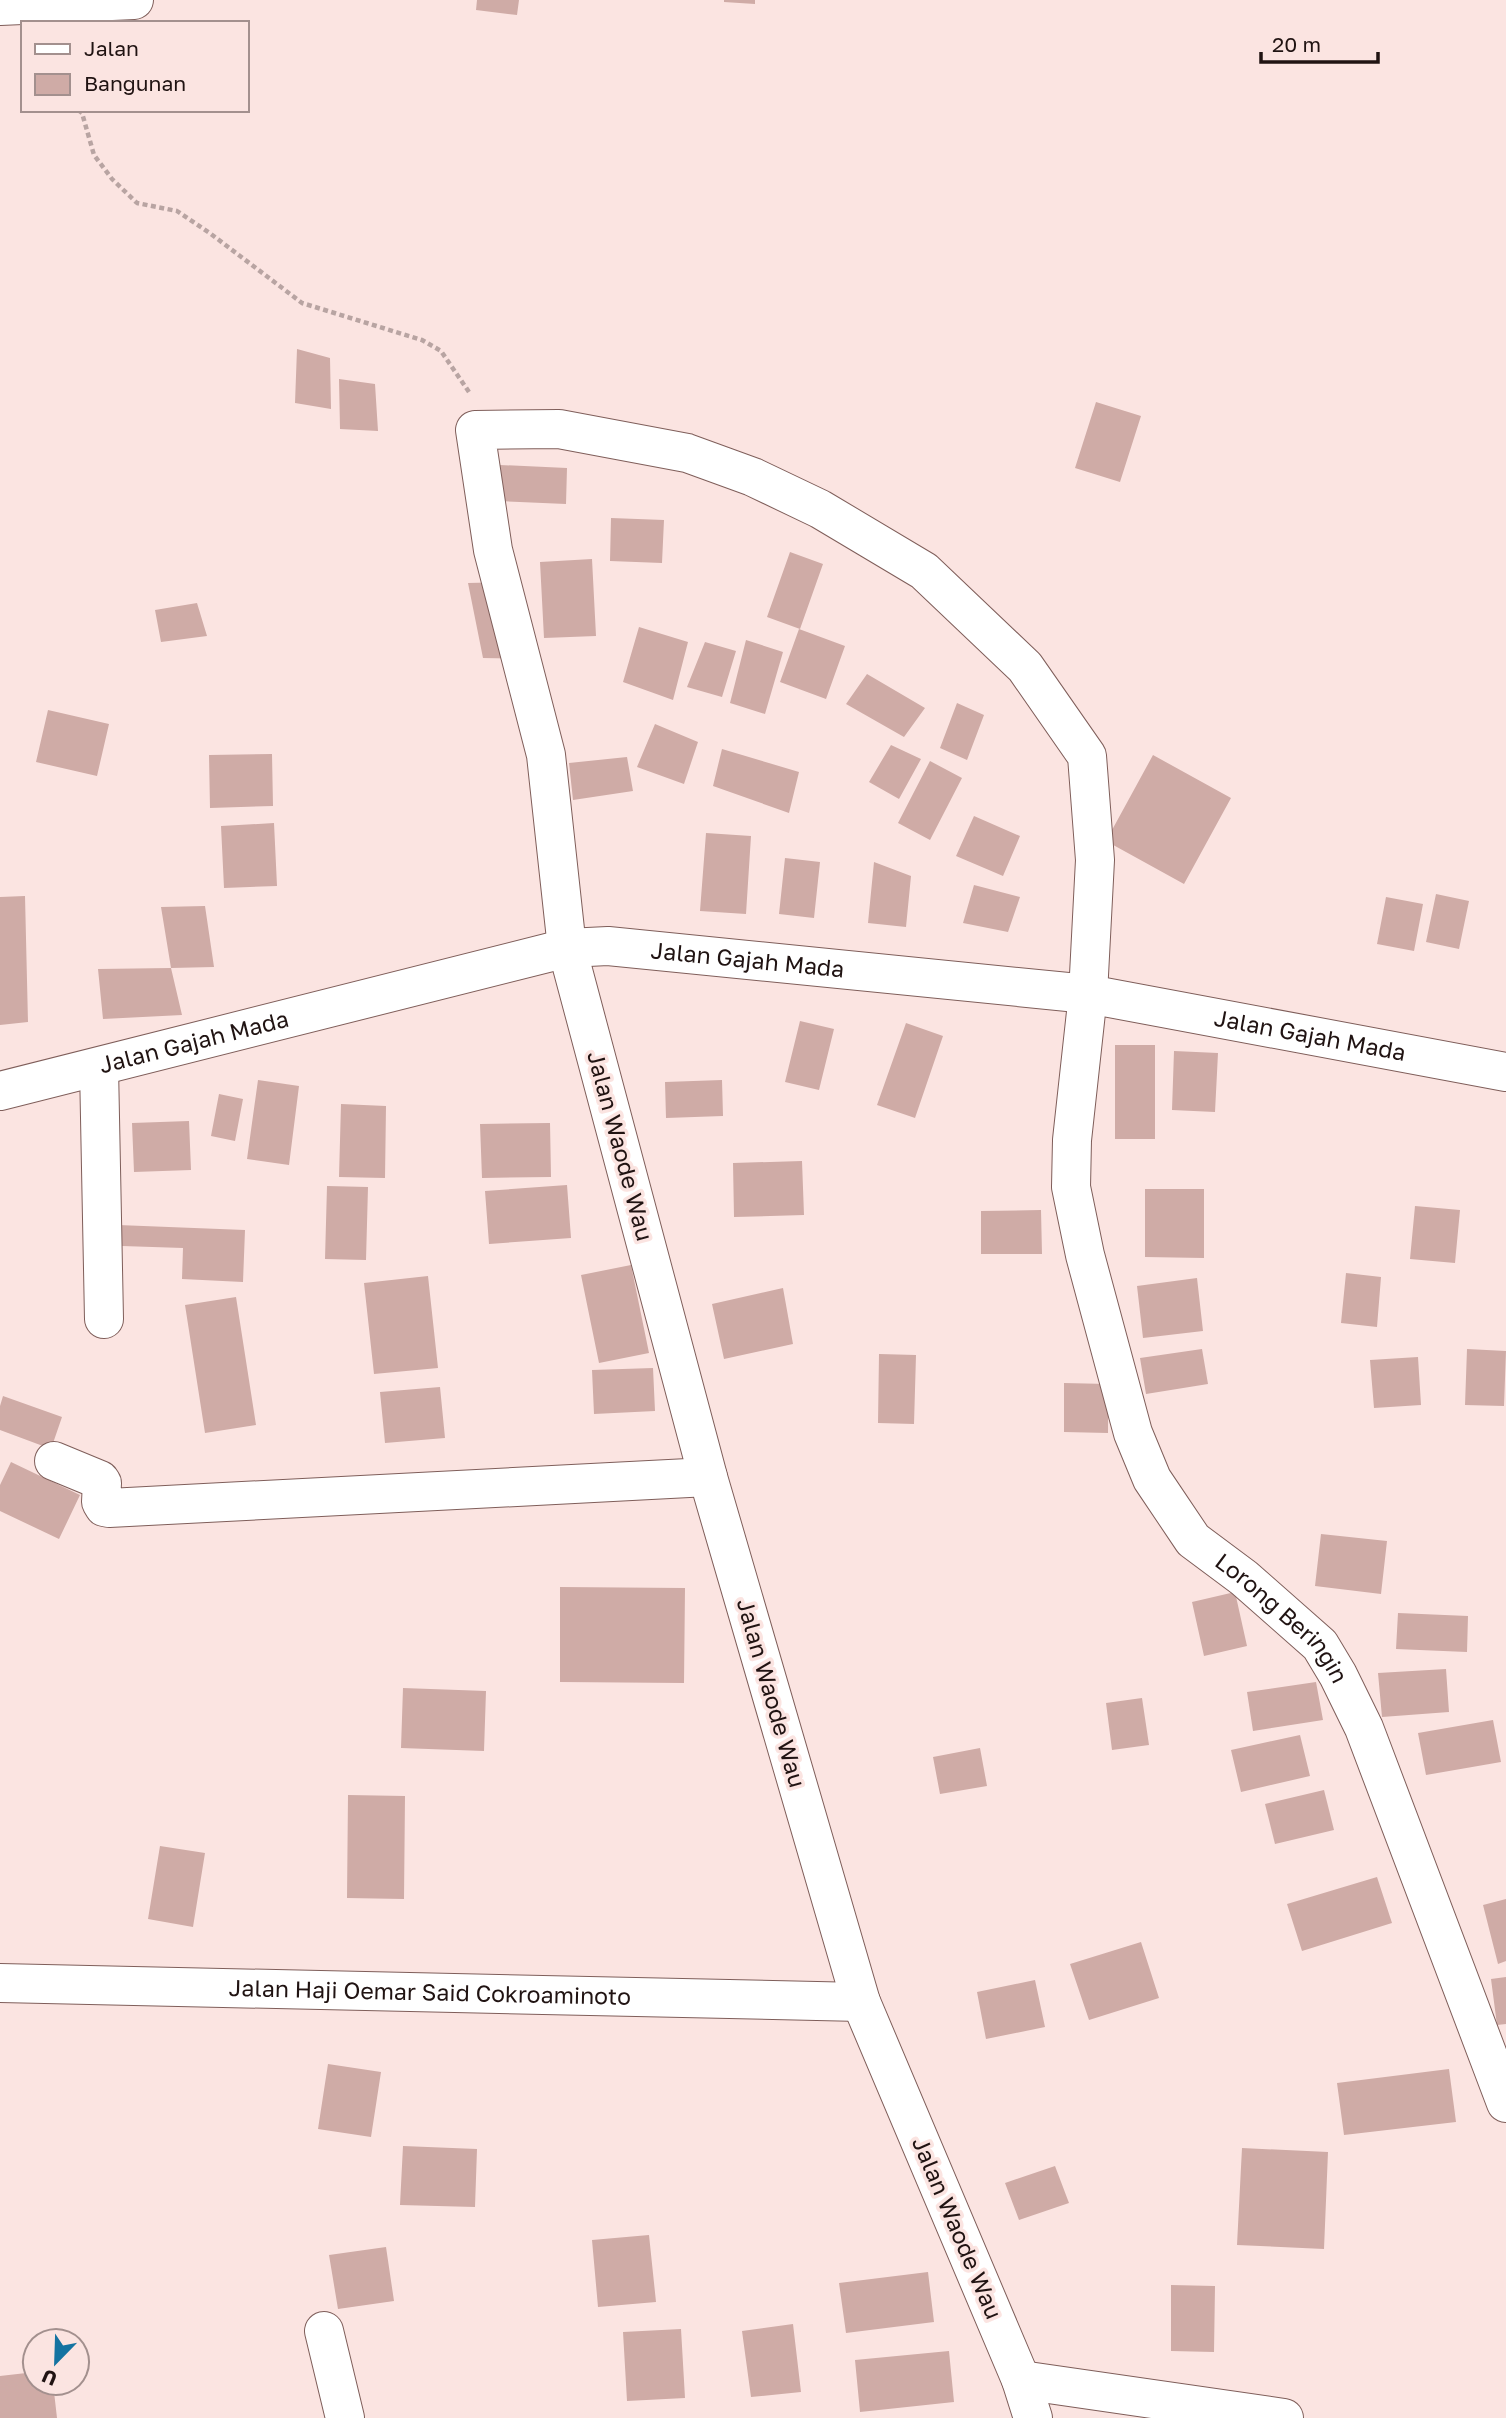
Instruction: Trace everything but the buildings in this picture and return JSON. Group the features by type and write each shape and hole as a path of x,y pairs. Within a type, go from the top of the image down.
{"main road":[{"path":"0,6 134,0"},
{"name":"Lorong Beringin","path":"475,430 559,429 687,453 753,477 821,509 924,571 1025,667 1087,756 1095,860 1088,994 1072,1140 1071,1187 1085,1255 1133,1433 1152,1479 1193,1540 1244,1578 1320,1645 1338,1675 1364,1728 1506,2103"},
{"name":"Jalan Waode Wau","path":"475,430 493,550 546,755 568,948 708,1477 862,2002 1021,2380 1033,2418"},
{"name":"Jalan Gajah Mada","path":"0,1091 568,948 608,946 1088,994 1506,1072"},
{"path":"99,1067 104,1319"},
{"path":"54,1461 100,1480 101,1502 104,1507 109,1508 708,1477"},
{"name":"Jalan Haji Oemar Said Cokroaminoto","path":"0,1983 862,2002"},
{"path":"324,2330 345,2418"},
{"path":"1021,2380 1284,2418"}],"path":[{"path":"81,112 94,155 112,179 137,203 177,211 302,303 422,340 441,351 473,398 475,430"}]}
